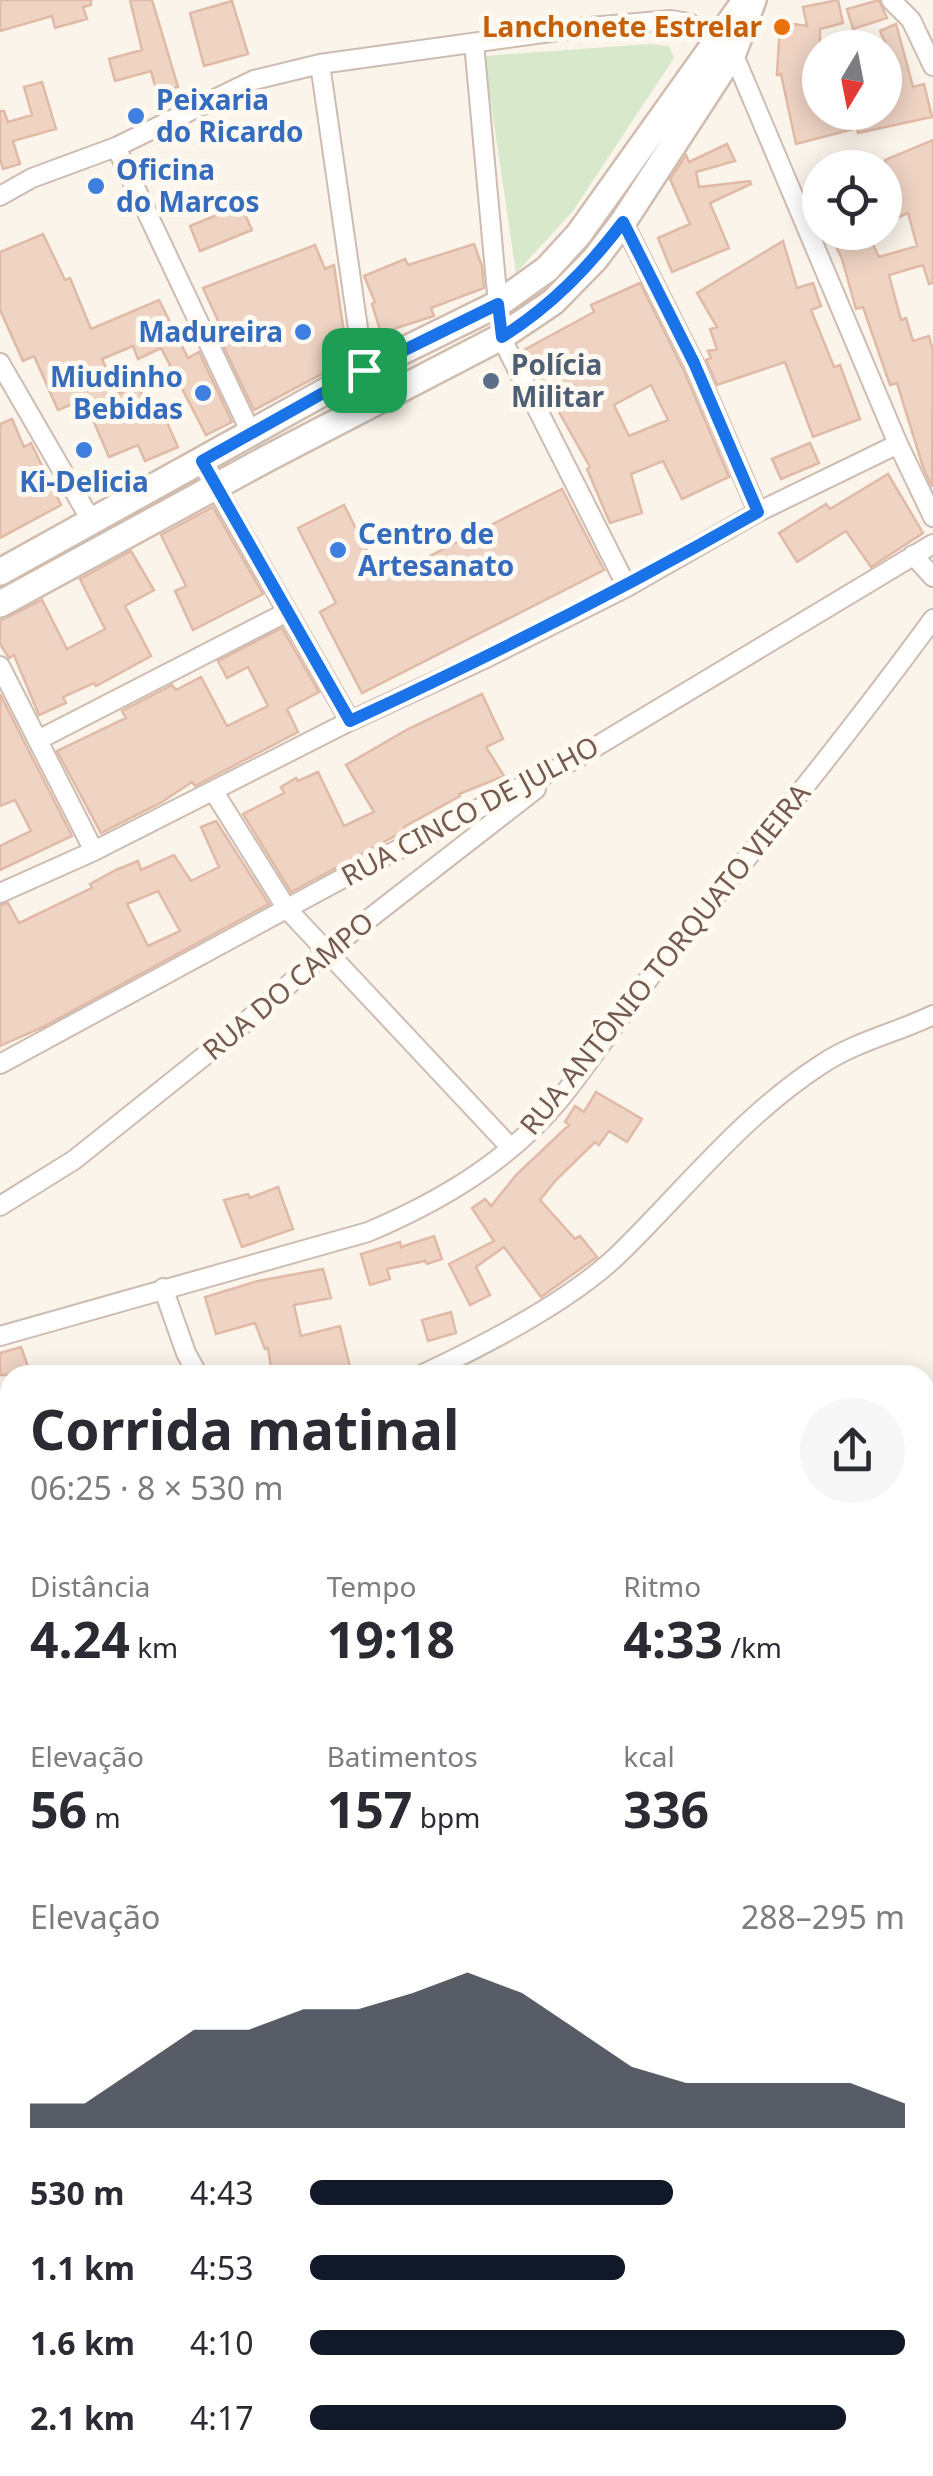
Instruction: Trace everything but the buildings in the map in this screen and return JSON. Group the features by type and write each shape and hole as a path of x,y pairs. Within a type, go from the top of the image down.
{"main road":[{"path":"0,572 364,370 498,304 548,269 725,46 746,0"},
{"path":"0,604 502,337 553,302 595,259 623,222 754,0"},
{"path":"498,304 502,337"}],"street":[{"path":"891,0 912,20 933,66"},
{"path":"0,196 32,178 116,147 254,80 320,64 579,28 671,20 689,23 725,46 933,518"},
{"path":"474,43 498,304"},
{"path":"320,64 364,370"},
{"path":"116,147 252,435"},
{"path":"623,222 686,346 758,512"},
{"path":"502,337 627,587"},
{"path":"0,364 92,522"},
{"path":"0,893 94,851 350,721 486,658 627,587 758,512 898,444"},
{"path":"202,461 350,721"},
{"name":"RUA CINCO DE JULHO","path":"0,1064 572,761 933,544"},
{"path":"914,555 933,577"},
{"path":"38,740 287,612"},
{"name":"RUA ANTÔNIO TORQUATO VIEIRA","path":"0,1336 368,1232 473,1178 511,1148 559,1100 649,977 849,733 933,619"},
{"path":"0,666 94,851"},
{"name":"RUA DO CAMPO","path":"0,1206 74,1160 326,953 572,761"},
{"path":"214,792 288,909 511,1148"},
{"path":"441,1365 567,1293 620,1254 767,1104 821,1064 866,1040 933,1015"},
{"path":"164,1288 193,1365"}],"green space":[{"path":"649,44 669,46 674,58 573,211 516,273 484,56"}],"place":[{"name":"Lanchonete Estrelar","path":"782,27"},
{"name":"Peixaria do Ricardo","path":"136,116"},
{"name":"Oficina do Marcos","path":"96,186"},
{"name":"Madureira","path":"303,332"},
{"name":"Polícia Militar","path":"491,381"},
{"name":"Miudinho Bebidas","path":"203,393"},
{"name":"Ki-Delicia","path":"84,450"},
{"name":"Centro de Artesanato","path":"338,550"}],"route":[{"path":"623,222 694,363 758,512 627,587 350,721 202,461 364,370 498,304 502,337 553,302 595,259 623,222"}]}
